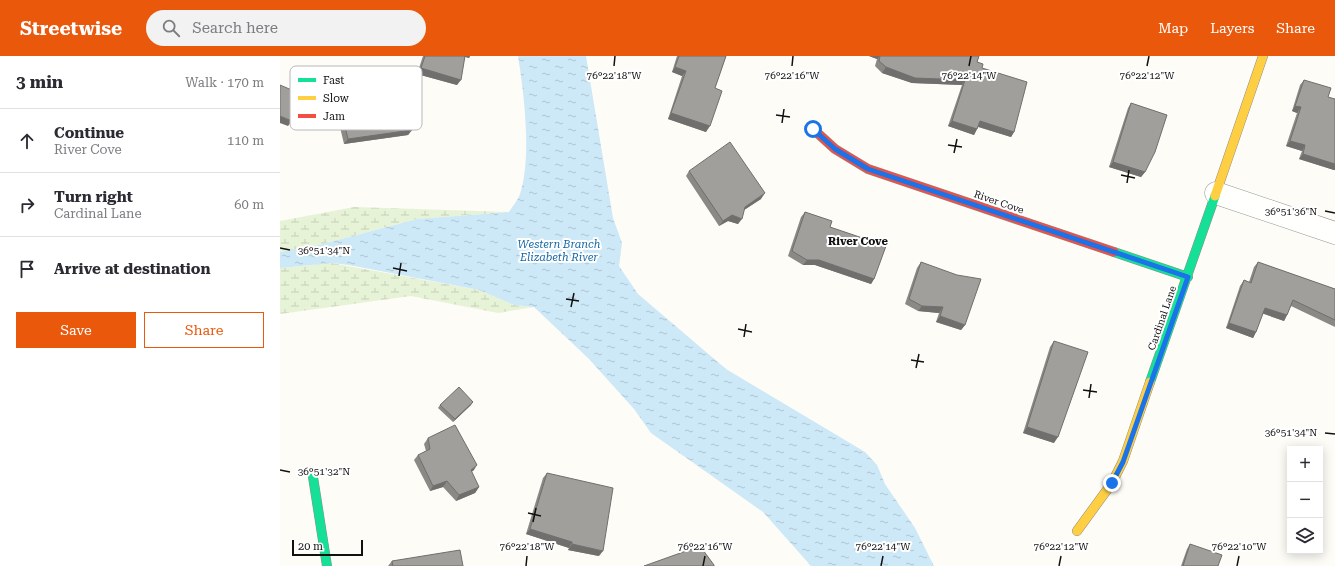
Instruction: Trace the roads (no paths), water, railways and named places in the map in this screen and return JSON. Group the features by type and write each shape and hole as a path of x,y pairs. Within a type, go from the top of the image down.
{"street":[{"name":"Cardinal Lane","path":"1077,531 1112,483 1123,462 1263,56"},
{"name":"River Cove","path":"813,129 835,149 868,169 1188,277"},
{"path":"1216,193 1335,233"},
{"path":"313,477 327,566"}],"water":[{"name":"Western Branch Elizabeth River","path":"518,56 586,56 613,218 622,243 619,266 638,294 726,369 865,452 877,465 885,484 915,528 934,566 811,566 763,512 651,433 634,409 589,359 534,307 514,305 479,290 349,265 332,263 280,268 280,252 319,245 417,219 509,212 520,194 526,162 526,125 523,88"}],"district":[{"name":"River Cove","path":"858,241"}]}
